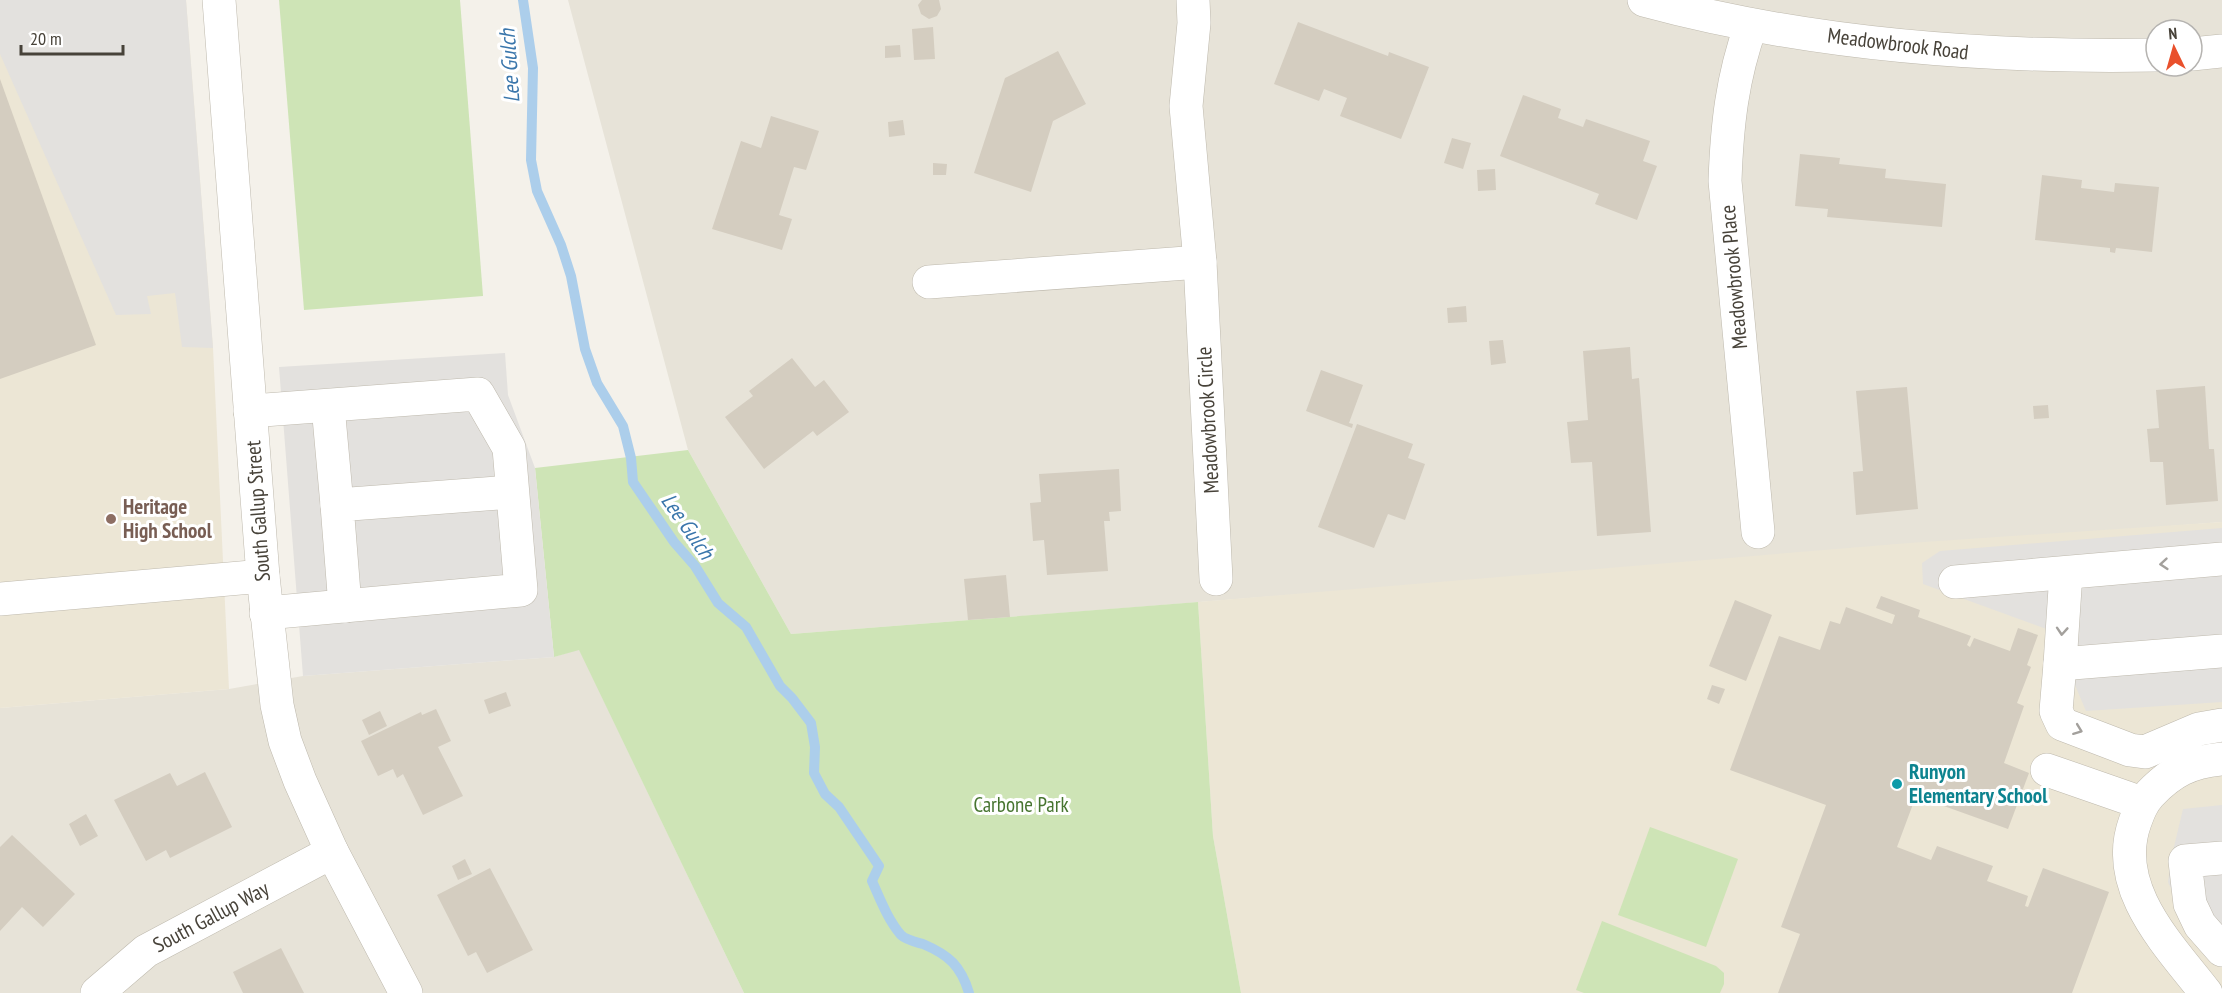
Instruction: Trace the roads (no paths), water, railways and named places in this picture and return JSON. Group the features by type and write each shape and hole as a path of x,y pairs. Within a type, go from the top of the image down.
{"street":[{"name":"South Gallup Street","path":"219,0 266,613 277,705 285,741 300,781 332,852 406,993"},
{"name":"Meadowbrook Circle","path":"1193,0 1194,23 1186,106 1200,262 1216,579"},
{"name":"Meadowbrook Road","path":"1644,0 1751,25 1894,45 1986,53 2144,55"},
{"name":"Meadowbrook Place","path":"1751,25 1731,98 1726,139 1725,181 1758,532"},
{"path":"2204,53 2222,51"},
{"path":"929,282 1200,262"},
{"path":"250,411 478,394 509,448 521,590 266,613"},
{"path":"328,406 345,606"},
{"path":"337,506 513,492"},
{"path":"1955,582 2222,559"},
{"path":"2066,573 2056,711 2062,724 2130,750 2145,752 2199,729 2222,725"},
{"path":"0,599 263,576"},
{"path":"2060,664 2222,651"},
{"path":"2206,993 2148,917 2130,873 2131,834 2142,803 2165,778 2200,761 2222,759"},
{"path":"2047,771 2142,803"},
{"name":"South Gallup Way","path":"97,993 146,951 332,852"},
{"path":"2222,858 2185,861 2190,904 2200,925 2222,950"}],"waterway":[{"name":"Lee Gulch","path":"523,0 533,68 531,160 537,191 561,245 571,276 585,349 597,383 623,426 631,458 633,482 674,542 695,566 718,603 746,627 780,686 811,723 815,747 814,773 825,794 839,807 879,866 872,881 892,923 903,937 932,948 947,957 962,975 969,993"}],"place":[{"name":"Heritage High School","path":"111,519"},
{"name":"Runyon Elementary School","path":"1897,784"}],"park label":[{"name":"Carbone Park","path":"1021,805"}]}
